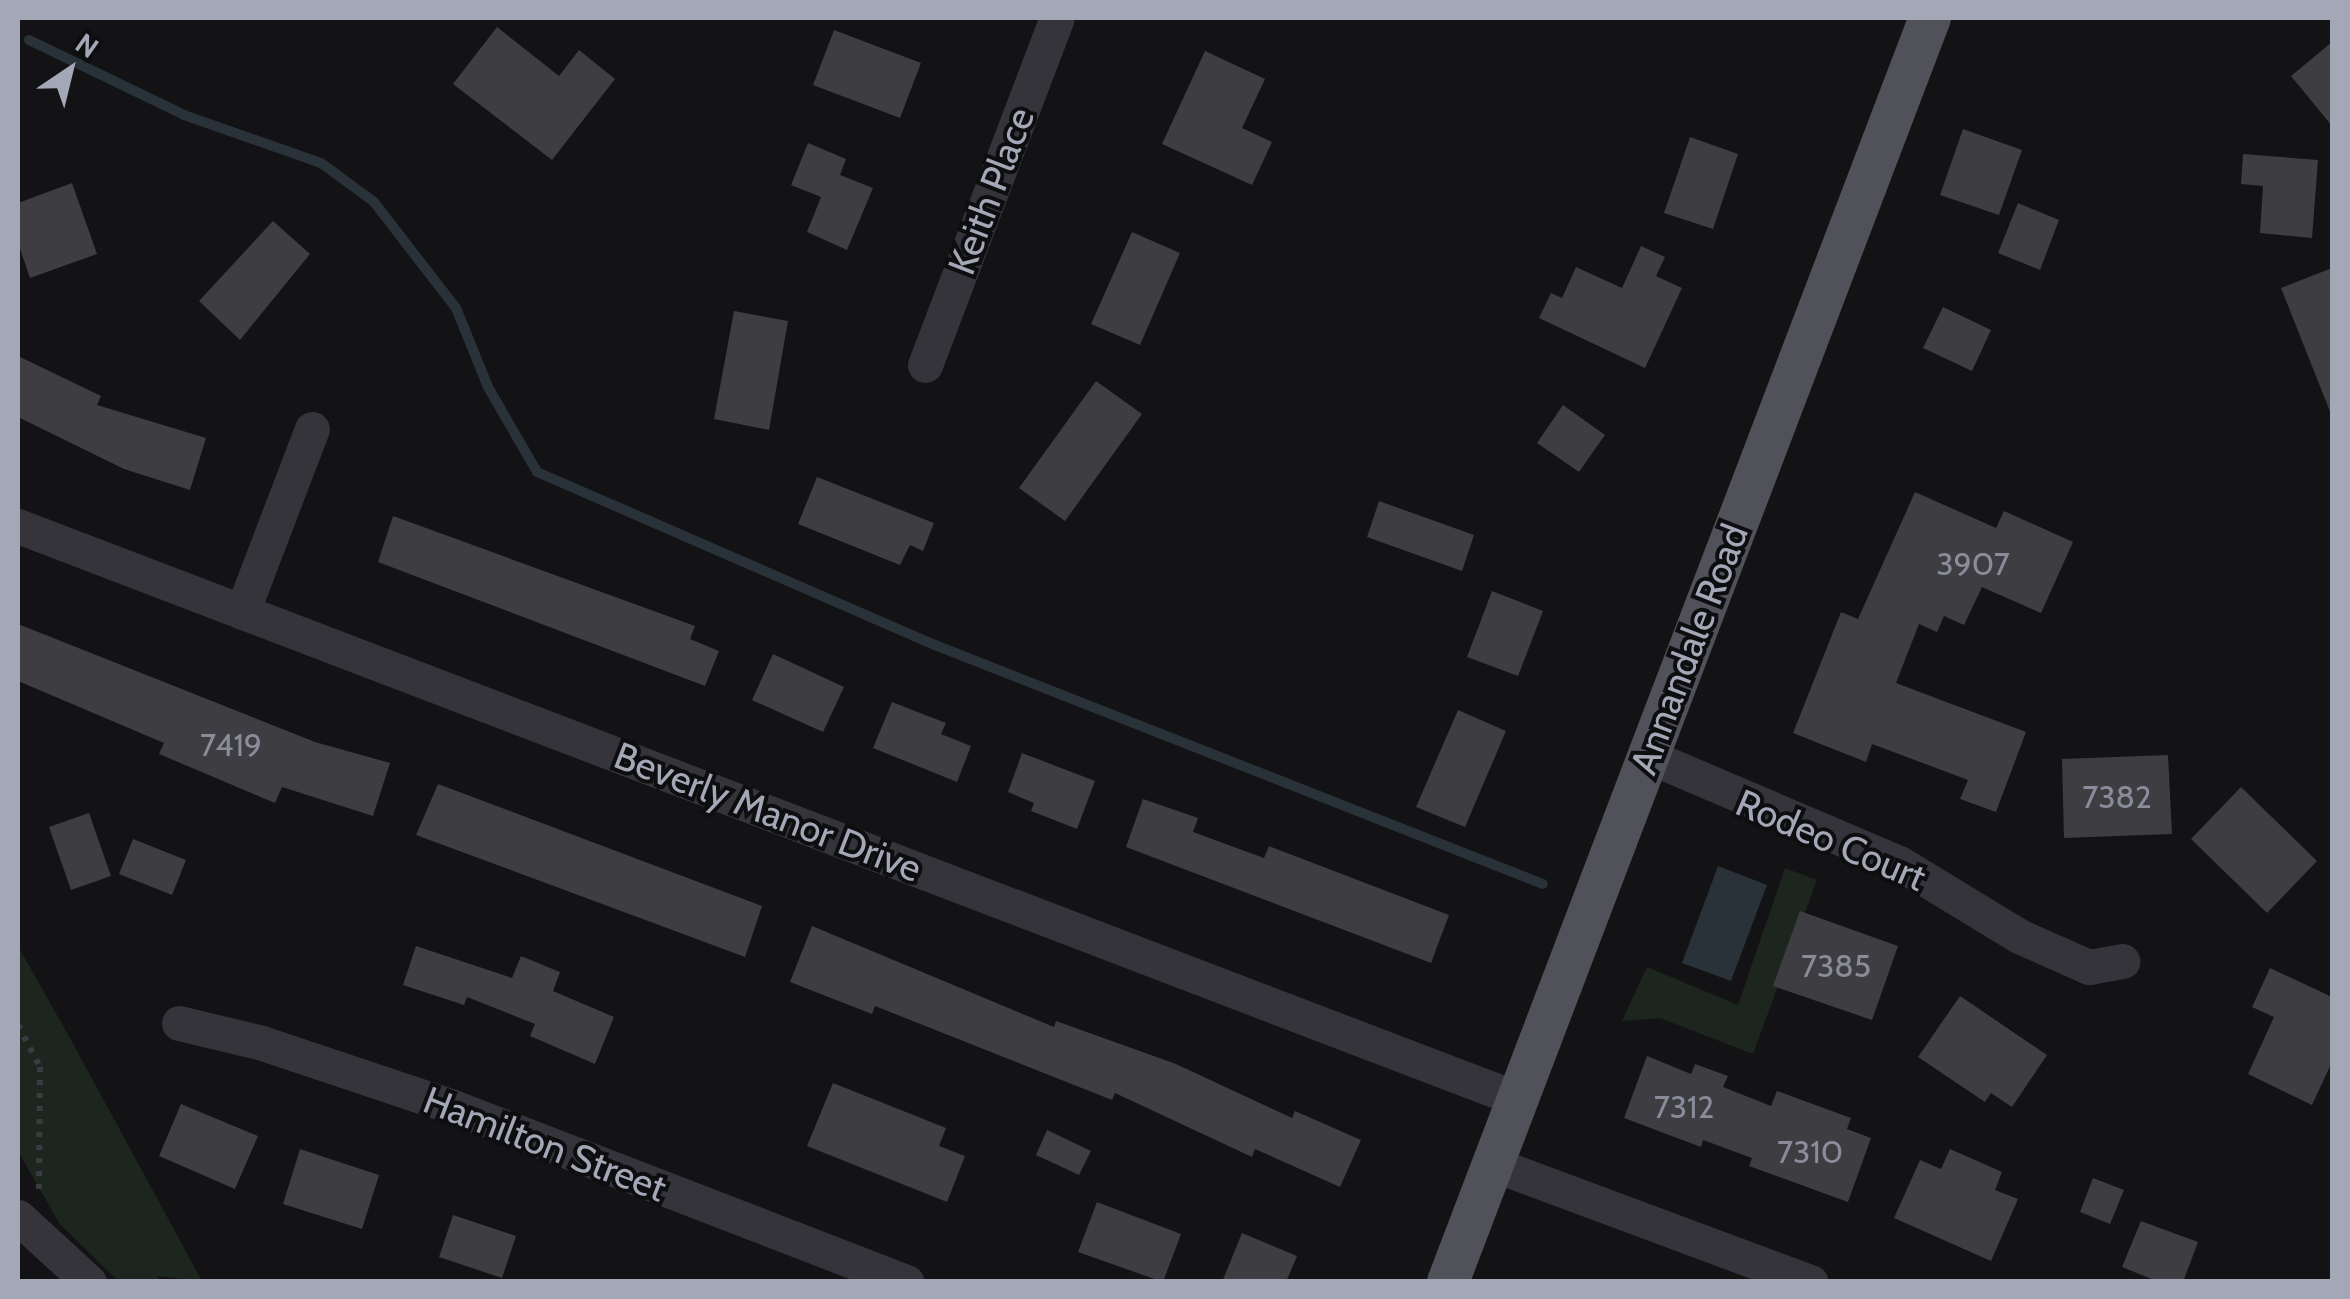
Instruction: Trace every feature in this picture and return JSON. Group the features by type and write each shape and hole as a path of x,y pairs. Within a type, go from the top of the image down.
{"main road":[{"name":"Annandale Road","path":"1448,1282 1930,18"}],"street":[{"name":"Keith Place","path":"925,365 1056,18"},
{"path":"242,612 312,429"},
{"name":"Beverly Manor Drive","path":"18,526 1518,1099"},
{"name":"Rodeo Court","path":"1648,756 1899,862 2018,936 2090,966 2122,961"},
{"name":"Hamilton Street","path":"179,1023 262,1043 453,1107 906,1282"},
{"path":"1493,1164 1810,1282"},
{"path":"28,1225 89,1282"}],"path":[{"path":"18,1025 40,1067 28,1225"}],"shaded area":[{"path":"1718,866 1767,885 1731,981 1682,963"},
{"path":"1785,868 1817,880 1753,1054 1660,1018 1622,1021 1647,967 1738,1005"},
{"path":"18,946 202,1281 158,1276 160,1281 118,1281 59,1223 18,1151"}],"building":[{"path":"497,27 559,76 579,50 615,79 552,160 453,84"},
{"path":"834,30 921,63 900,118 813,85"},
{"path":"2332,42 2332,126 2291,76"},
{"path":"1205,51 1265,79 1242,128 1272,142 1252,185 1162,144"},
{"path":"1963,129 2022,150 1999,215 1940,195"},
{"path":"1690,137 1738,154 1713,229 1664,213"},
{"path":"808,143 846,159 840,175 873,188 847,250 807,232 821,197 791,185"},
{"path":"2243,154 2318,160 2312,238 2260,233 2263,186 2241,184"},
{"path":"72,183 97,254 30,278 18,243 18,203"},
{"path":"2018,203 2059,220 2040,270 1998,253"},
{"path":"273,221 310,254 240,340 199,301"},
{"path":"1132,232 1180,253 1140,345 1091,324"},
{"path":"1641,246 1665,257 1656,276 1682,288 1645,368 1539,318 1551,293 1562,298 1576,267 1622,288"},
{"path":"2332,268 2332,414 2331,414 2281,288"},
{"path":"1943,307 1991,330 1972,371 1923,348"},
{"path":"734,311 788,321 769,430 714,419"},
{"path":"18,356 101,396 97,405 206,438 190,490 124,469 18,417"},
{"path":"1096,381 1142,414 1065,521 1019,488"},
{"path":"1563,405 1605,435 1579,472 1537,443"},
{"path":"817,477 934,523 923,551 910,545 900,565 798,524"},
{"path":"1915,492 1996,528 2004,511 2073,542 2041,613 1982,587 1964,625 1944,616 1937,632 1919,624 1896,683 2026,732 1996,812 1960,799 1968,780 1872,744 1866,762 1793,733 1841,612 1858,619"},
{"path":"1379,501 1474,535 1462,571 1367,537"},
{"path":"393,516 695,626 690,639 719,651 705,686 378,562"},
{"path":"1492,591 1543,611 1518,676 1467,657"},
{"path":"18,624 315,742 390,763 373,816 282,787 275,803 159,754 164,743 18,681"},
{"path":"773,654 844,687 823,732 752,700"},
{"path":"892,702 946,723 941,734 971,746 957,782 873,748"},
{"path":"1458,710 1506,731 1465,827 1416,807"},
{"path":"1022,753 1095,781 1077,829 1031,811 1034,803 1008,792"},
{"path":"2168,755 2172,834 2064,838 2062,759"},
{"path":"438,784 762,906 745,957 416,835"},
{"path":"2241,787 2317,861 2267,913 2191,839"},
{"path":"1143,799 1198,818 1193,832 1264,858 1269,846 1449,915 1431,963 1126,847"},
{"path":"89,813 111,876 71,890 49,827"},
{"path":"133,839 186,860 172,895 119,874"},
{"path":"1800,911 1898,946 1872,1020 1773,986"},
{"path":"812,926 1054,1027 1056,1021 1176,1064 1292,1118 1295,1111 1361,1140 1340,1187 1255,1149 1252,1157 1115,1093 1112,1100 875,1006 872,1014 790,982"},
{"path":"416,946 512,978 521,956 560,972 553,991 614,1017 595,1064 530,1036 535,1024 467,997 464,1005 403,985"},
{"path":"2270,968 2332,997 2332,1062 2312,1105 2248,1074 2274,1017 2252,1007"},
{"path":"1960,996 2047,1055 2012,1107 1991,1093 1985,1102 1918,1057"},
{"path":"1647,1056 1691,1074 1695,1064 1728,1076 1723,1087 1771,1106 1777,1091 1851,1118 1847,1129 1871,1138 1848,1202 1749,1166 1752,1158 1703,1140 1701,1147 1624,1118"},
{"path":"833,1083 946,1128 939,1146 965,1156 947,1202 807,1146"},
{"path":"181,1104 258,1136 235,1189 159,1156"},
{"path":"1047,1130 1091,1151 1079,1175 1036,1155"},
{"path":"300,1149 379,1175 362,1229 283,1204"},
{"path":"1950,1149 2002,1172 1995,1190 2018,1199 1991,1261 1894,1218 1920,1160 1941,1169"},
{"path":"2093,1178 2124,1190 2110,1224 2080,1212"},
{"path":"1097,1202 1181,1234 1163,1282 1078,1252"},
{"path":"453,1215 516,1236 502,1278 439,1257"},
{"path":"2141,1221 2198,1242 2183,1282 2159,1282 2122,1267"},
{"path":"1242,1233 1297,1256 1286,1282 1222,1282"}],"waterway":[{"path":"29,40 184,115 321,163 374,202 456,308 488,387 537,472 935,645 1543,884"}]}
